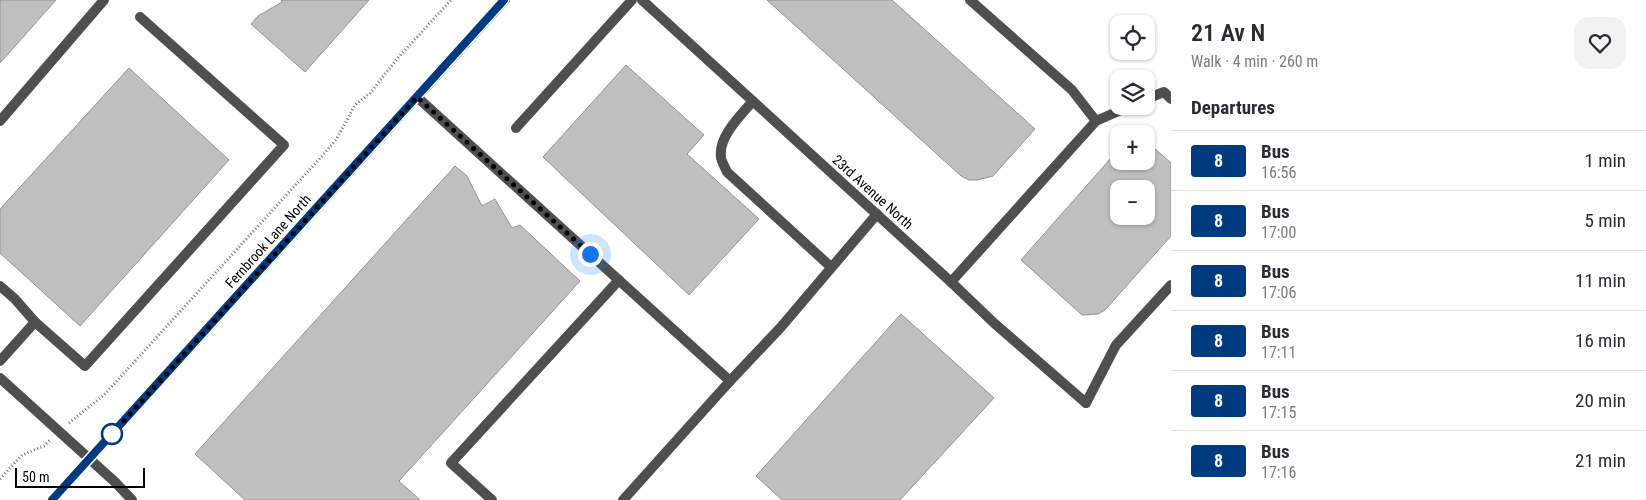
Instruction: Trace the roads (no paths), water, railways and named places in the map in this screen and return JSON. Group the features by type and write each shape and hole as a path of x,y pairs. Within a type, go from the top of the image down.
{"street":[{"path":"0,121 104,0"},
{"name":"Fernbrook Lane North","path":"52,500 504,0"},
{"path":"516,128 632,0"},
{"name":"23rd Avenue North","path":"642,0 994,323 1086,403 1116,345 1171,285"},
{"path":"970,0 1072,90 1096,121"},
{"path":"0,286 15,299 35,322 85,366 284,145 140,17"},
{"path":"1155,96 1164,92 1171,99"},
{"path":"417,97 730,381"},
{"path":"753,101 731,126 723,144 721,156 727,172 831,268"},
{"path":"951,282 1096,121 1110,115"},
{"path":"623,500 780,327 877,214"},
{"path":"492,500 450,463 619,280"},
{"path":"0,361 35,322"},
{"path":"0,378 116,482 132,500"}]}
